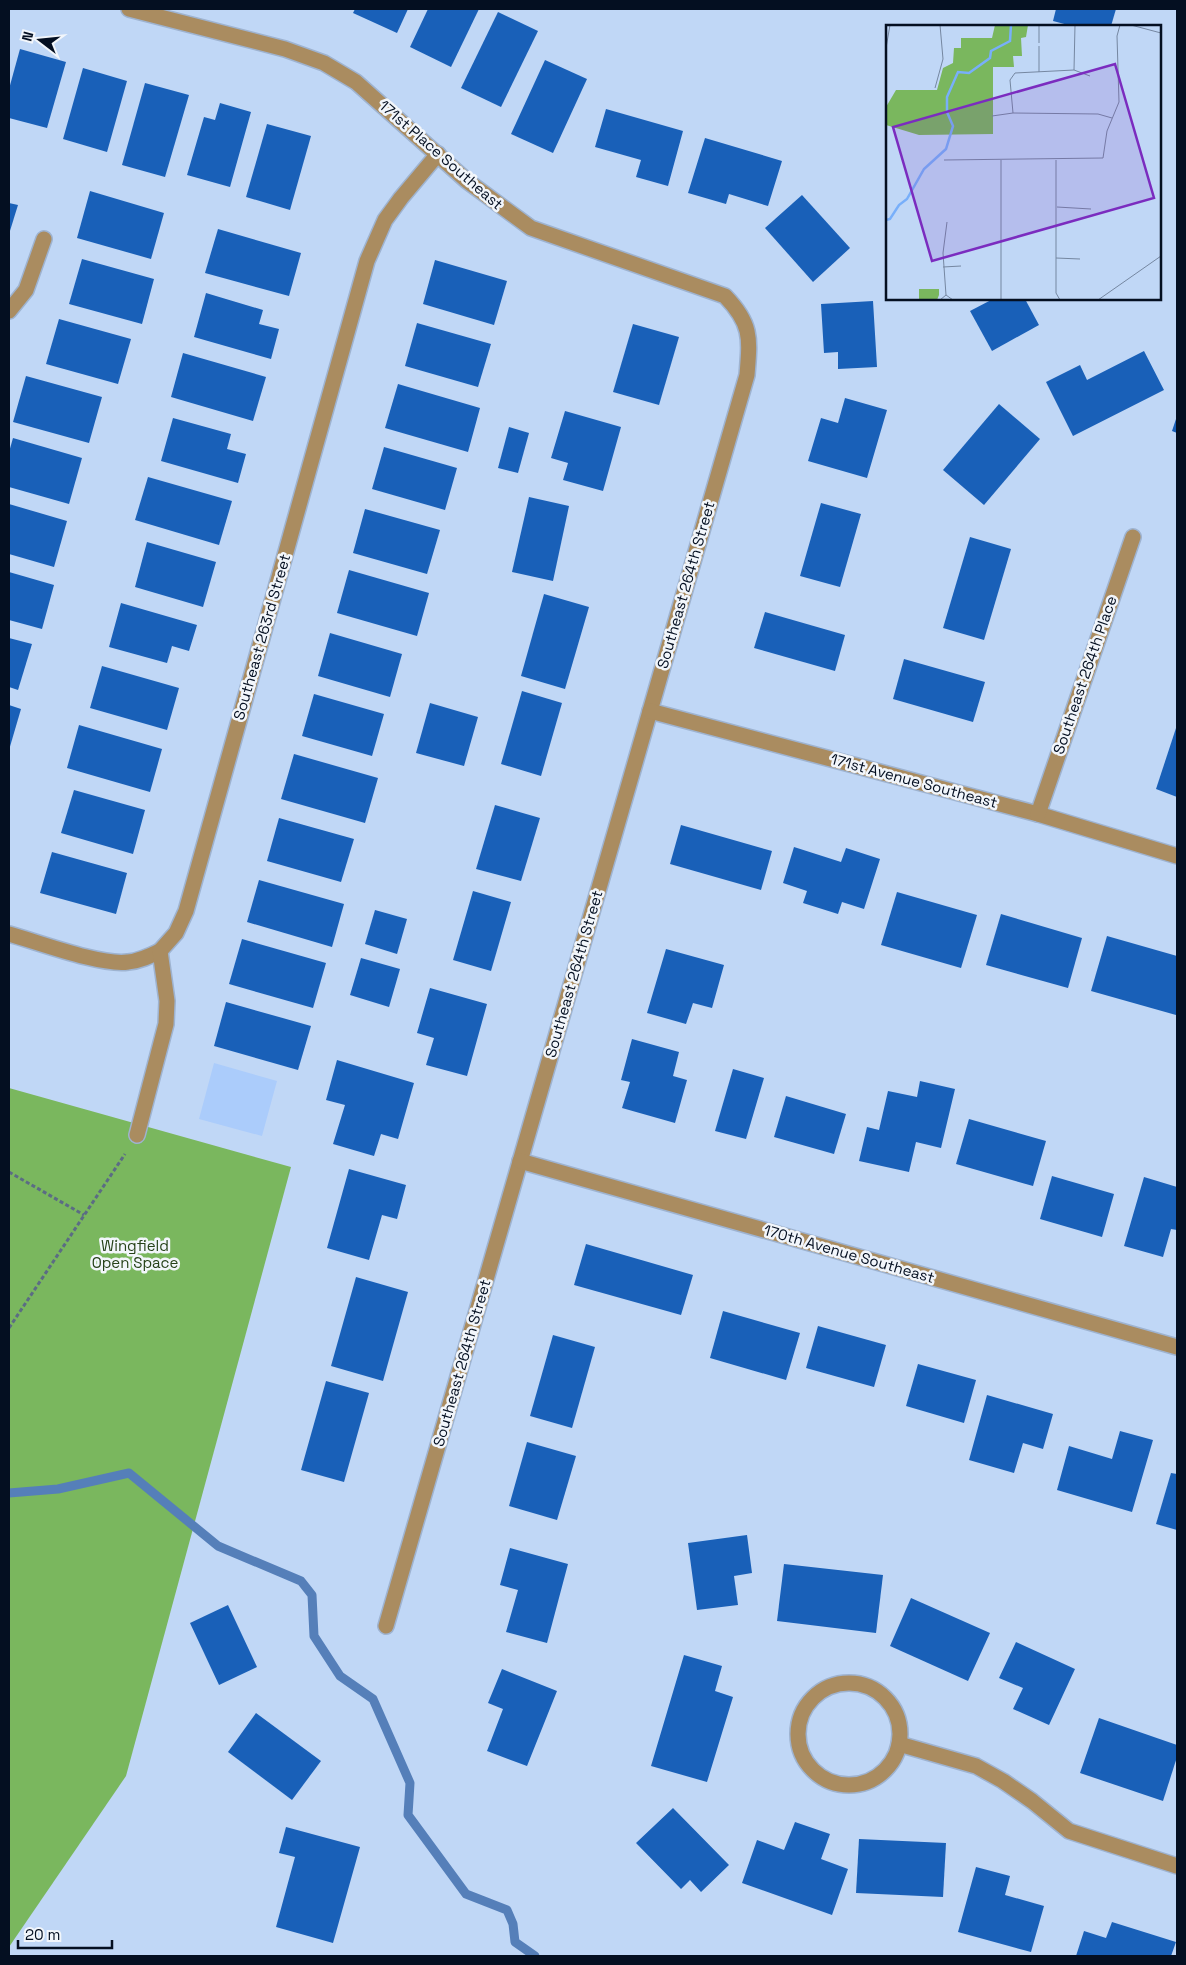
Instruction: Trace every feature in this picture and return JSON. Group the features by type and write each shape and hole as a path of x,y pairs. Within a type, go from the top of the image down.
{"street":[{"name":"171st Place Southeast","path":"129,9 285,49 324,63 356,82 467,181 531,228 725,296 744,320"},
{"name":"Southeast 263rd Street","path":"160,951 176,933 186,911 367,261 385,220 438,154"},
{"path":"9,311 26,290 44,239"},
{"name":"Southeast 264th Street","path":"386,1626 747,375 750,339 744,320"},
{"name":"Southeast 264th Place","path":"1038,814 1133,537"},
{"name":"171st Avenue Southeast","path":"650,711 1038,814 1177,856"},
{"path":"9,934 109,962 136,960 160,951 167,1001 166,1024 137,1135"},
{"name":"170th Avenue Southeast","path":"520,1161 1177,1347"},
{"path":"841,1684 858,1684 873,1689 886,1699 895,1712 900,1728 899,1744 894,1760 882,1774 867,1782 850,1786 834,1783 818,1775 807,1762 800,1747 799,1730 803,1713 812,1700 826,1689 841,1684"},
{"path":"899,1744 976,1766 1003,1781 1032,1801 1069,1831 1177,1866"}],"path":[{"path":"9,1328 137,1135"},
{"path":"9,1172 84,1215"}],"shaded area":[{"path":"214,1063 277,1081 262,1136 199,1119"}],"green space":[{"name":"Wingfield Open Space","path":"9,1088 291,1167 126,1776 9,1947"}],"building":[{"path":"355,9 408,9 397,33 353,13"},
{"path":"428,9 479,9 451,67 410,47"},
{"path":"1056,9 1116,9 1111,25 1068,25 1053,21"},
{"path":"498,12 538,31 501,107 461,88"},
{"path":"20,49 66,62 47,128 9,118 9,89"},
{"path":"545,60 587,79 553,153 511,134"},
{"path":"83,68 127,81 107,152 63,139"},
{"path":"145,83 189,95 165,177 122,165"},
{"path":"220,103 251,112 230,187 187,175 204,117 215,120"},
{"path":"606,109 683,131 668,186 636,177 641,160 595,147"},
{"path":"267,124 311,136 290,210 246,197"},
{"path":"705,138 782,161 768,206 729,194 726,204 688,193"},
{"path":"90,191 164,213 151,259 77,238"},
{"path":"802,195 850,248 813,282 765,228"},
{"path":"9,203 18,205 9,234"},
{"path":"218,229 301,253 289,296 205,273"},
{"path":"82,259 154,279 142,324 69,304"},
{"path":"435,260 507,281 494,325 423,304"},
{"path":"206,293 263,310 259,324 279,329 271,359 194,337"},
{"path":"991,300 1026,300 1039,325 992,351 970,311"},
{"path":"873,301 877,367 838,369 838,352 824,353 821,304"},
{"path":"59,319 131,339 118,384 46,364"},
{"path":"417,323 491,344 478,387 405,366"},
{"path":"633,324 679,337 659,405 613,392"},
{"path":"1144,351 1164,390 1073,436 1046,382 1080,365 1087,380"},
{"path":"183,353 266,377 253,421 171,397"},
{"path":"26,376 102,397 89,443 13,422"},
{"path":"398,384 480,408 468,452 385,428"},
{"path":"845,398 887,410 867,478 808,461 821,418 838,423"},
{"path":"999,404 1040,439 984,505 943,470"},
{"path":"565,411 621,427 603,491 563,480 568,463 551,458"},
{"path":"1177,416 1177,433 1172,431"},
{"path":"173,418 231,434 227,449 246,454 238,483 161,461"},
{"path":"509,427 529,433 518,473 498,468"},
{"path":"13,438 82,458 69,504 9,487 9,452"},
{"path":"384,447 457,468 445,510 372,489"},
{"path":"148,477 232,501 219,545 135,520"},
{"path":"529,497 569,506 553,581 512,572"},
{"path":"821,503 861,514 840,587 800,576"},
{"path":"9,504 67,521 54,567 9,554"},
{"path":"365,509 440,530 427,574 353,553"},
{"path":"970,537 1011,549 984,640 943,628"},
{"path":"147,542 216,562 203,607 135,587"},
{"path":"349,570 429,593 417,636 337,613"},
{"path":"9,572 54,585 42,629 9,620"},
{"path":"544,594 589,607 565,689 521,676"},
{"path":"121,603 197,625 189,651 172,646 167,663 109,647"},
{"path":"765,612 845,635 835,671 754,648"},
{"path":"330,633 402,654 390,697 318,676"},
{"path":"9,638 32,644 18,690 9,687"},
{"path":"904,659 985,682 973,722 893,699"},
{"path":"102,666 179,688 167,730 90,708"},
{"path":"522,691 562,703 541,776 501,764"},
{"path":"314,694 384,714 372,756 302,736"},
{"path":"430,703 478,717 464,766 416,753"},
{"path":"9,705 21,709 9,750"},
{"path":"79,725 162,749 150,792 67,768"},
{"path":"1177,725 1177,797 1156,789"},
{"path":"294,754 378,778 365,823 281,799"},
{"path":"74,790 145,810 133,854 61,833"},
{"path":"495,805 540,818 521,881 476,869"},
{"path":"279,818 354,839 341,882 267,861"},
{"path":"681,825 772,851 761,890 670,864"},
{"path":"794,847 841,862 846,848 880,859 864,909 842,902 838,914 803,903 807,891 783,883"},
{"path":"52,852 127,873 116,914 40,893"},
{"path":"259,880 344,904 332,947 247,922"},
{"path":"473,891 511,902 491,971 453,960"},
{"path":"897,892 977,915 961,968 881,945"},
{"path":"375,910 407,919 397,954 365,944"},
{"path":"1001,914 1082,938 1068,988 986,965"},
{"path":"1107,936 1177,956 1176,1015 1091,991"},
{"path":"242,939 326,963 313,1008 229,984"},
{"path":"666,949 724,965 712,1008 693,1003 686,1024 647,1013"},
{"path":"361,958 400,969 389,1007 350,995"},
{"path":"430,988 487,1004 467,1076 426,1065 434,1038 417,1033"},
{"path":"226,1002 311,1026 298,1070 214,1046"},
{"path":"632,1039 679,1052 673,1076 687,1080 675,1123 622,1108 630,1082 621,1080"},
{"path":"337,1060 414,1083 398,1139 381,1134 374,1156 333,1144 345,1105 326,1100"},
{"path":"733,1069 764,1078 746,1139 715,1131"},
{"path":"920,1081 955,1089 941,1148 916,1142 909,1172 859,1161 867,1127 879,1130 888,1091 917,1097"},
{"path":"786,1096 846,1114 834,1154 774,1137"},
{"path":"969,1119 1046,1141 1033,1186 956,1164"},
{"path":"349,1169 406,1185 397,1219 382,1215 369,1260 327,1248"},
{"path":"1052,1176 1114,1194 1102,1237 1040,1219"},
{"path":"1144,1177 1177,1187 1177,1230 1171,1229 1163,1257 1124,1246"},
{"path":"586,1244 693,1275 681,1315 574,1285"},
{"path":"356,1277 408,1292 383,1381 331,1366"},
{"path":"723,1311 800,1333 786,1380 710,1358"},
{"path":"818,1326 886,1345 874,1387 806,1368"},
{"path":"553,1335 595,1347 572,1428 530,1416"},
{"path":"918,1364 976,1380 964,1423 906,1406"},
{"path":"326,1381 369,1393 344,1482 301,1470"},
{"path":"987,1395 1053,1414 1043,1449 1023,1443 1014,1473 969,1460"},
{"path":"1120,1431 1153,1440 1132,1512 1057,1490 1069,1446 1112,1459"},
{"path":"527,1442 576,1456 557,1520 509,1506"},
{"path":"1171,1473 1177,1474 1177,1530 1156,1524"},
{"path":"747,1535 752,1573 734,1576 738,1605 697,1610 688,1543"},
{"path":"510,1548 568,1564 547,1643 506,1632 518,1590 500,1585"},
{"path":"784,1564 883,1575 876,1633 777,1621"},
{"path":"911,1598 990,1633 968,1681 890,1646"},
{"path":"228,1605 257,1667 219,1685 190,1623"},
{"path":"1016,1642 1075,1669 1049,1725 1013,1709 1023,1688 999,1678"},
{"path":"684,1655 722,1666 715,1691 733,1697 707,1782 651,1766"},
{"path":"502,1669 557,1691 527,1766 487,1751 503,1709 488,1703"},
{"path":"256,1713 321,1761 292,1800 228,1752"},
{"path":"1099,1718 1177,1745 1177,1757 1163,1801 1080,1773"},
{"path":"673,1808 729,1865 701,1892 690,1880 681,1889 636,1843"},
{"path":"795,1822 830,1834 821,1859 848,1869 832,1915 742,1883 757,1840 784,1850"},
{"path":"286,1827 360,1847 333,1943 276,1927 295,1857 279,1853"},
{"path":"859,1839 946,1843 943,1897 856,1893"},
{"path":"976,1867 1010,1876 1005,1895 1044,1906 1031,1952 958,1932"},
{"path":"1112,1922 1176,1942 1171,1956 1076,1956 1084,1931 1106,1938"}],"waterway":[{"path":"9,1493 58,1489 129,1473 218,1546 301,1581 312,1595 314,1636 340,1676 373,1699 410,1783 408,1815 466,1894 507,1910 513,1924 515,1942 535,1956"}]}
